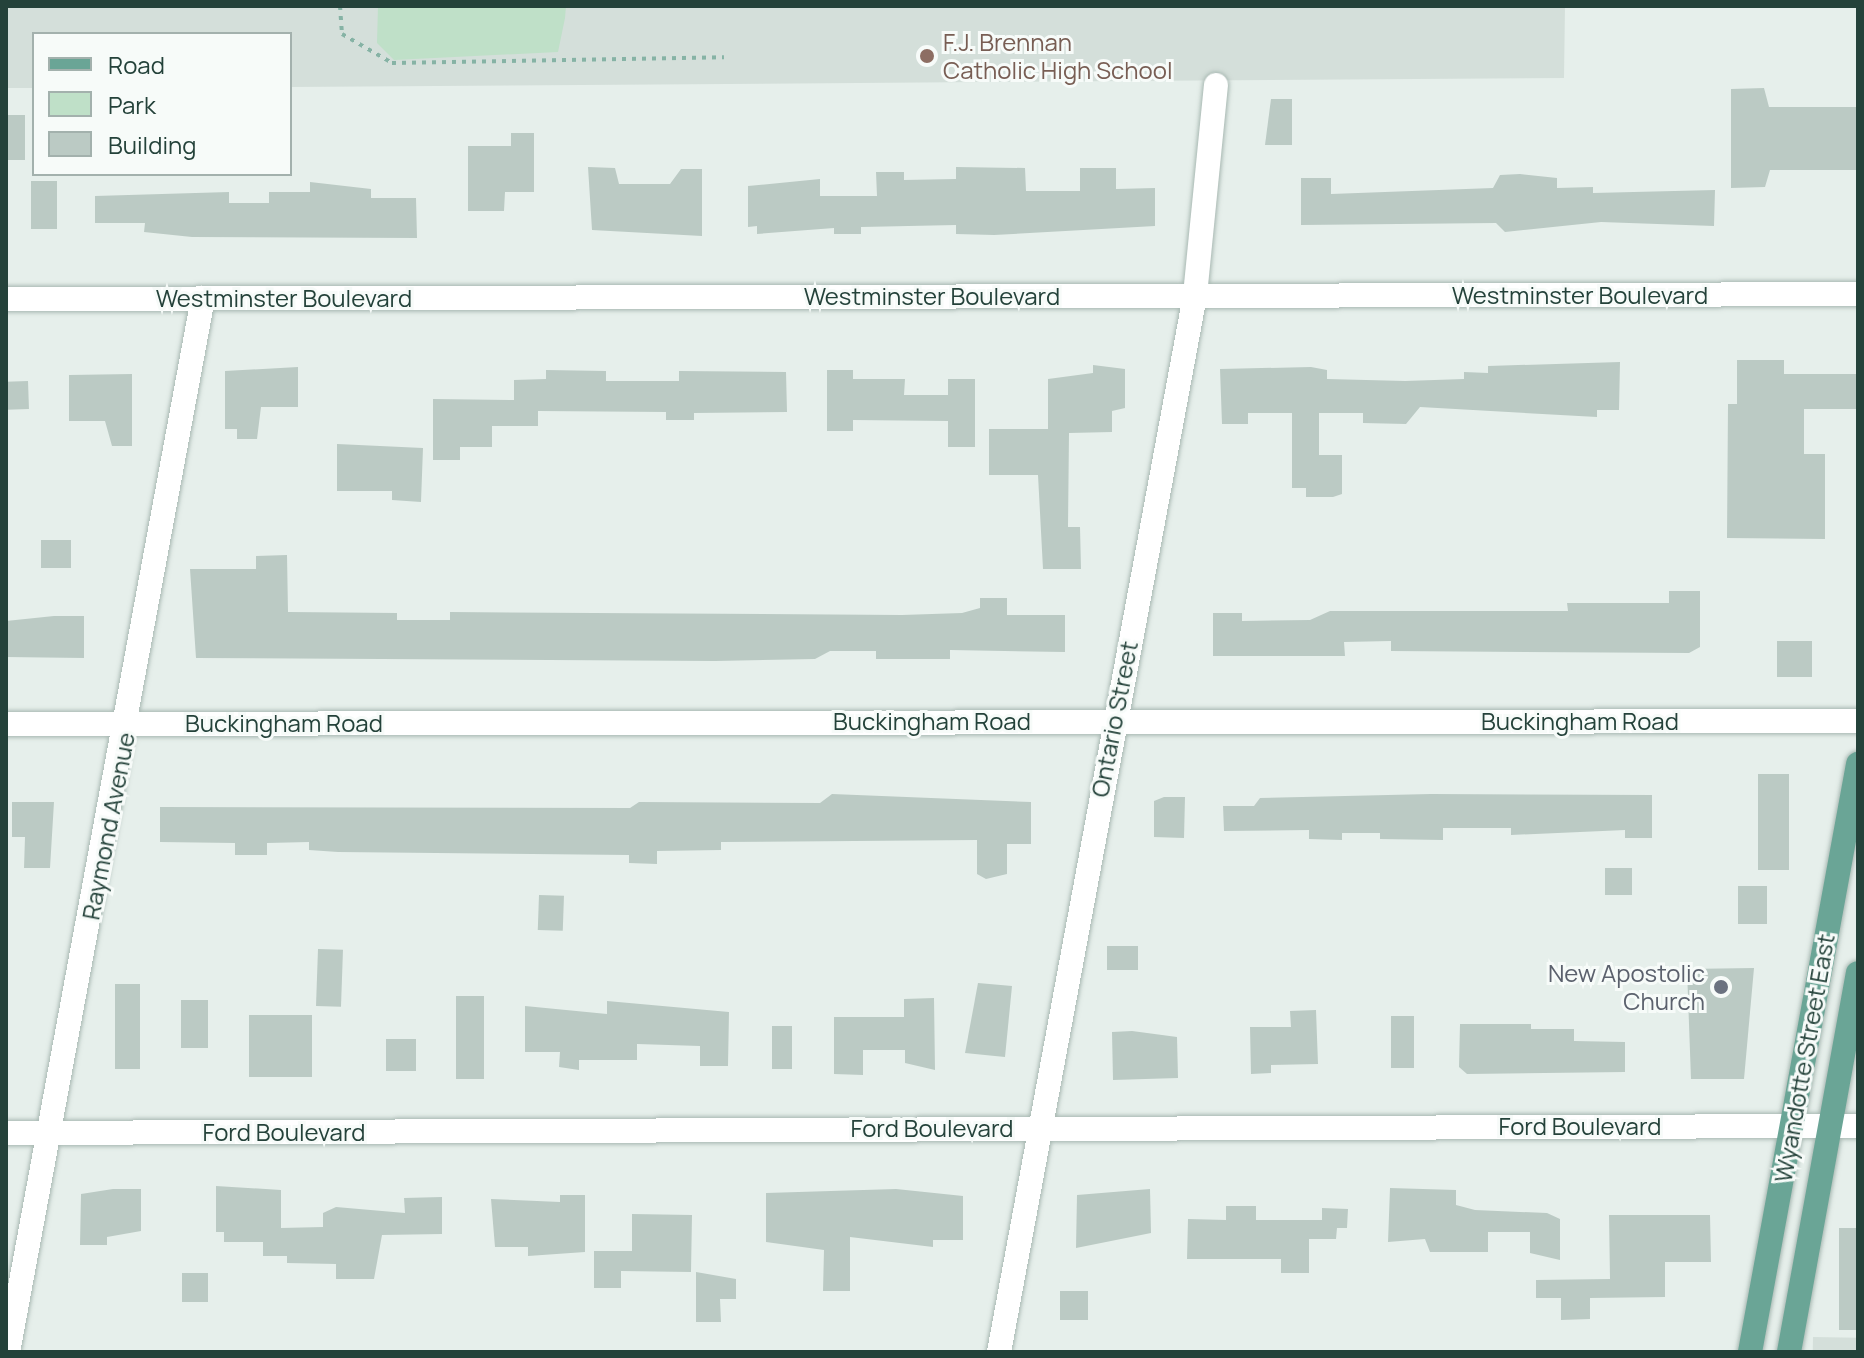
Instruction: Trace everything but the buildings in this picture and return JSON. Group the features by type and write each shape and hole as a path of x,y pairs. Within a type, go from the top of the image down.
{"main road":[{"name":"Wyandotte Street East","path":"1750,1352 1858,764"},
{"name":"Wyandotte Street East","path":"1789,1352 1858,973"}],"street":[{"name":"Ontario Street","path":"999,1352 1195,295 1216,85"},
{"name":"Westminster Boulevard","path":"6,299 1858,294"},
{"name":"Raymond Avenue","path":"8,1352 127,723 203,298"},
{"name":"Buckingham Road","path":"6,724 1858,721"},
{"name":"Ford Boulevard","path":"6,1133 1858,1126"}],"path":[{"path":"340,6 342,34 392,63 724,57"}],"shaded area":[{"name":"F.J. Brennan Catholic High School","path":"6,6 1565,6 1564,78 292,87 292,32 32,32 32,88 6,88"},
{"path":"1813,1337 1858,1338 1858,1352 1813,1352"}],"green space":[{"path":"378,6 566,6 558,52 394,60 377,43"}],"place":[{"name":"F.J. Brennan Catholic High School","path":"927,56"},
{"name":"New Apostolic Church","path":"1721,987"}]}
